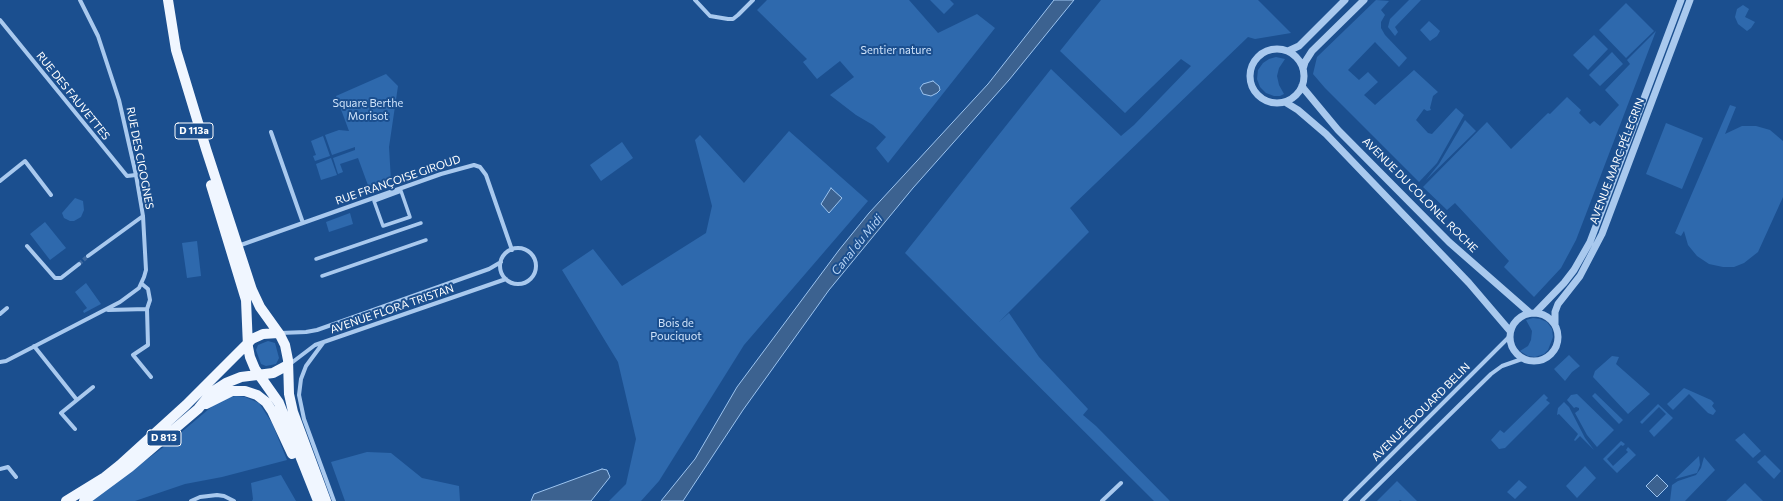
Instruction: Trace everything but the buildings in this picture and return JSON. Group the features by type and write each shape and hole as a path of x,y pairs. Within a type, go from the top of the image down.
{"main road":[{"name":"D 113a","path":"162,0 168,40 176,70 245,297 247,309 248,343"},
{"name":"D 113a","path":"168,0 176,50 256,302 278,333"},
{"name":"D 813","path":"66,501 105,477 120,465 186,405 248,343 260,336 278,333"},
{"path":"278,333 285,345 288,365 289,394 293,412 326,501"},
{"path":"248,343 250,357 258,374 279,403 318,501"},
{"name":"D 813","path":"84,501 130,467 198,409 212,392 241,377 277,372 288,365"},
{"path":"198,409 221,395 235,391 247,391 263,399 274,415 313,501"}],"street":[{"name":"RUE DES CIGOGNES","path":"80,0 98,36 115,85 136,175 142,216 146,270 142,284"},
{"path":"696,0 710,16 722,19 733,19 753,0"},
{"path":"1288,51 1299,46 1345,0"},
{"path":"1303,69 1298,59 1288,51 1273,49 1262,53 1254,61 1249,75 1252,88 1259,97 1274,104 1285,102 1295,97 1302,86 1303,69 1305,62 1312,51 1364,0"},
{"name":"AVENUE MARC PÉLEGRIN","path":"1533,313 1564,283 1574,270 1590,242 1681,0"},
{"name":"AVENUE MARC PÉLEGRIN","path":"1555,324 1555,312 1558,304 1580,276 1602,234 1690,0"},
{"name":"RUE DES FAUVETTES","path":"0,20 127,176 136,175"},
{"name":"AVENUE DU COLONEL ROCHE","path":"1302,86 1338,130 1449,242 1533,313"},
{"path":"1285,102 1298,110 1326,134 1469,283 1510,334 1513,349 1522,359 1534,362 1541,361 1553,353 1558,340 1555,324 1548,317 1533,313 1517,320 1510,334"},
{"path":"271,132 303,223"},
{"path":"0,181 25,162 51,195"},
{"name":"RUE FRANÇOISE GIROUD","path":"238,246 441,174 474,165 480,166 486,175 512,250"},
{"path":"401,191 410,217 383,226 374,200 401,191"},
{"path":"88,256 142,216"},
{"path":"316,259 421,223"},
{"path":"322,276 426,240"},
{"path":"26,246 55,278 61,278 79,264"},
{"path":"523,249 532,256 536,264 535,272 531,279 522,284 513,283 506,279 502,272 501,262 504,256 512,250 523,249"},
{"name":"AVENUE FLORA TRISTAN","path":"278,333 317,330 489,269 501,262"},
{"name":"AVENUE FLORA TRISTAN","path":"288,365 323,342 506,279"},
{"path":"0,362 6,361 106,310 133,293 142,284 148,290 150,300 147,309 148,345 133,355 151,377"},
{"path":"0,314 7,308"},
{"path":"106,310 147,309"},
{"name":"AVENUE ÉDOUARD BELIN","path":"1345,501 1510,334"},
{"path":"323,342 306,366 301,379 299,395 304,419 334,501"},
{"path":"34,346 77,400"},
{"name":"AVENUE ÉDOUARD BELIN","path":"1362,501 1491,374 1502,366 1522,359"},
{"path":"75,429 61,412 93,387"},
{"path":"0,469 8,467 16,477"},
{"path":"1102,501 1121,482"},
{"path":"191,501 200,497 217,495 224,496 234,501"}],"green space":[{"name":"Sentier nature","path":"767,0 909,0 938,33 977,14 995,28 888,163 876,148 886,137 873,125 856,115 830,95 854,77 840,61 817,79 803,62 807,59 757,10"},
{"path":"930,0 950,0 954,4 944,14"},
{"path":"1101,0 1258,0 1291,33 1255,39 1248,37 1070,208 1089,232 999,322 1009,313 1039,357 1088,409 1083,415 1096,426 1170,501 1154,501 905,253 1051,69 1121,136 1134,125 1191,66 1181,59 1125,113 1060,51"},
{"path":"1376,0 1389,1 1381,10 1385,15 1381,22 1381,28 1385,35 1407,58 1399,67 1375,42 1348,70 1359,80 1368,72 1378,82 1364,95 1375,105 1414,70 1438,92 1433,96 1430,108 1431,110 1427,111 1424,109 1416,120 1428,133 1432,134 1456,108 1464,115 1437,163 1419,182 1325,88 1313,74 1317,57"},
{"path":"1409,0 1421,0 1395,27 1398,32 1395,36 1388,27 1390,19"},
{"path":"1626,3 1654,31 1626,58 1599,30"},
{"path":"1743,5 1749,9 1745,17 1755,22 1747,31 1738,24 1735,17 1737,9"},
{"path":"1429,21 1440,31 1437,36 1430,41 1420,30"},
{"path":"1656,31 1576,240 1561,268 1534,297 1504,267 1509,261 1455,203 1447,210 1423,187 1487,122 1511,149 1548,113 1550,114 1567,97 1581,110 1579,113 1590,124 1594,121 1600,126 1619,105 1605,90 1630,64 1627,60"},
{"path":"1594,35 1608,49 1588,70 1573,55"},
{"path":"1612,52 1623,64 1600,86 1589,75"},
{"path":"1276,57 1285,59 1279,68 1277,76 1279,85 1284,94 1280,96 1274,96 1266,93 1260,87 1257,79 1258,70 1263,63"},
{"name":"Square Berthe Morisot","path":"386,74 398,86 389,147 391,181 369,188 358,158 340,164 343,172 338,174 333,158 355,150 355,147 332,155 325,135 339,130 349,131 336,96"},
{"path":"1730,105 1736,107 1725,134 1742,126 1756,126 1770,130 1783,141 1783,197 1758,252 1744,263 1734,267 1723,267 1709,264 1697,256 1688,245 1684,231 1681,236 1675,233"},
{"path":"1465,120 1476,131 1426,180 1439,164"},
{"path":"1666,123 1703,138 1682,189 1646,174"},
{"name":"Bois de Pouciquot","path":"789,131 868,201 744,345 659,481 641,501 609,501 626,484 636,439 618,362 562,270 593,249 622,286 706,233 712,206 695,140 700,135 744,183"},
{"path":"323,136 330,156 315,161 313,156 316,155 311,141"},
{"path":"622,142 633,158 601,181 590,165"},
{"path":"331,158 337,175 321,180 316,164"},
{"path":"75,198 83,201 84,210 81,217 74,221 70,221 64,218 62,213"},
{"path":"350,213 353,224 329,232 326,222"},
{"path":"45,222 66,248 50,260 30,234"},
{"path":"197,241 201,276 187,278 182,243"},
{"path":"86,283 101,304 84,313 83,311 87,308 75,292"},
{"path":"1533,318 1547,322 1552,329 1553,337 1548,350 1544,354 1535,357 1528,356 1520,351 1528,346 1531,340 1532,331 1526,320"},
{"path":"268,341 275,343 279,358 276,364 266,366 261,364 256,350 258,345"},
{"path":"1569,355 1580,366 1572,372 1565,381 1554,369"},
{"path":"1612,356 1619,357 1616,364 1650,394 1628,414 1593,377 1595,371"},
{"path":"1684,388 1711,400 1714,403 1712,406 1716,411 1713,415 1708,413 1689,394 1673,410 1667,404"},
{"path":"1595,393 1623,420 1619,424 1592,396"},
{"path":"1544,394 1548,398 1546,400 1550,403 1505,448 1499,449 1491,440 1500,430 1504,433"},
{"path":"1577,394 1614,430 1597,447 1587,435 1575,413 1579,410 1579,408 1574,408 1567,400 1571,395"},
{"path":"228,397 245,397 259,403 272,423 287,460 222,477 185,484 135,501 91,501 165,446 216,403"},
{"path":"1564,402 1569,407 1585,438 1594,450 1580,436 1575,441 1574,440 1578,434 1559,414 1557,415 1558,408"},
{"path":"1658,404 1673,418 1654,437 1649,431 1666,414 1659,407 1642,424 1640,422"},
{"path":"1744,433 1761,451 1753,458 1735,440"},
{"path":"1621,441 1625,444 1623,446 1621,445 1607,459 1613,466 1628,452 1626,450 1628,447 1636,455 1617,473 1603,459"},
{"path":"367,452 391,453 422,478 459,486 460,501 345,501 331,462"},
{"path":"1765,455 1781,471 1774,479 1757,462"},
{"path":"1699,456 1700,465 1697,473 1675,479"},
{"path":"1704,457 1715,470 1685,501 1670,501 1672,485 1678,481 1696,475 1701,468"},
{"path":"1585,466 1596,478 1577,498 1566,486"},
{"path":"281,475 296,501 252,501 251,483"},
{"path":"1519,480 1527,487 1515,499 1507,492"},
{"path":"1397,481 1417,501 1377,501"},
{"path":"1745,483 1763,501 1726,501"}],"water":[{"name":"Canal du Midi","path":"1054,0 1074,0 1009,80 913,188 829,290 743,410 683,501 661,501 695,459 737,387 839,250 869,213 988,84"},
{"path":"933,81 939,86 940,90 931,96 923,94 920,88 923,84"},
{"path":"831,188 842,198 829,213 821,204"},
{"path":"602,469 607,470 610,477 591,501 531,501 534,494"},
{"path":"1657,475 1668,486 1657,497 1646,486"}],"tunnel":[{"path":"79,264 88,256"}]}
